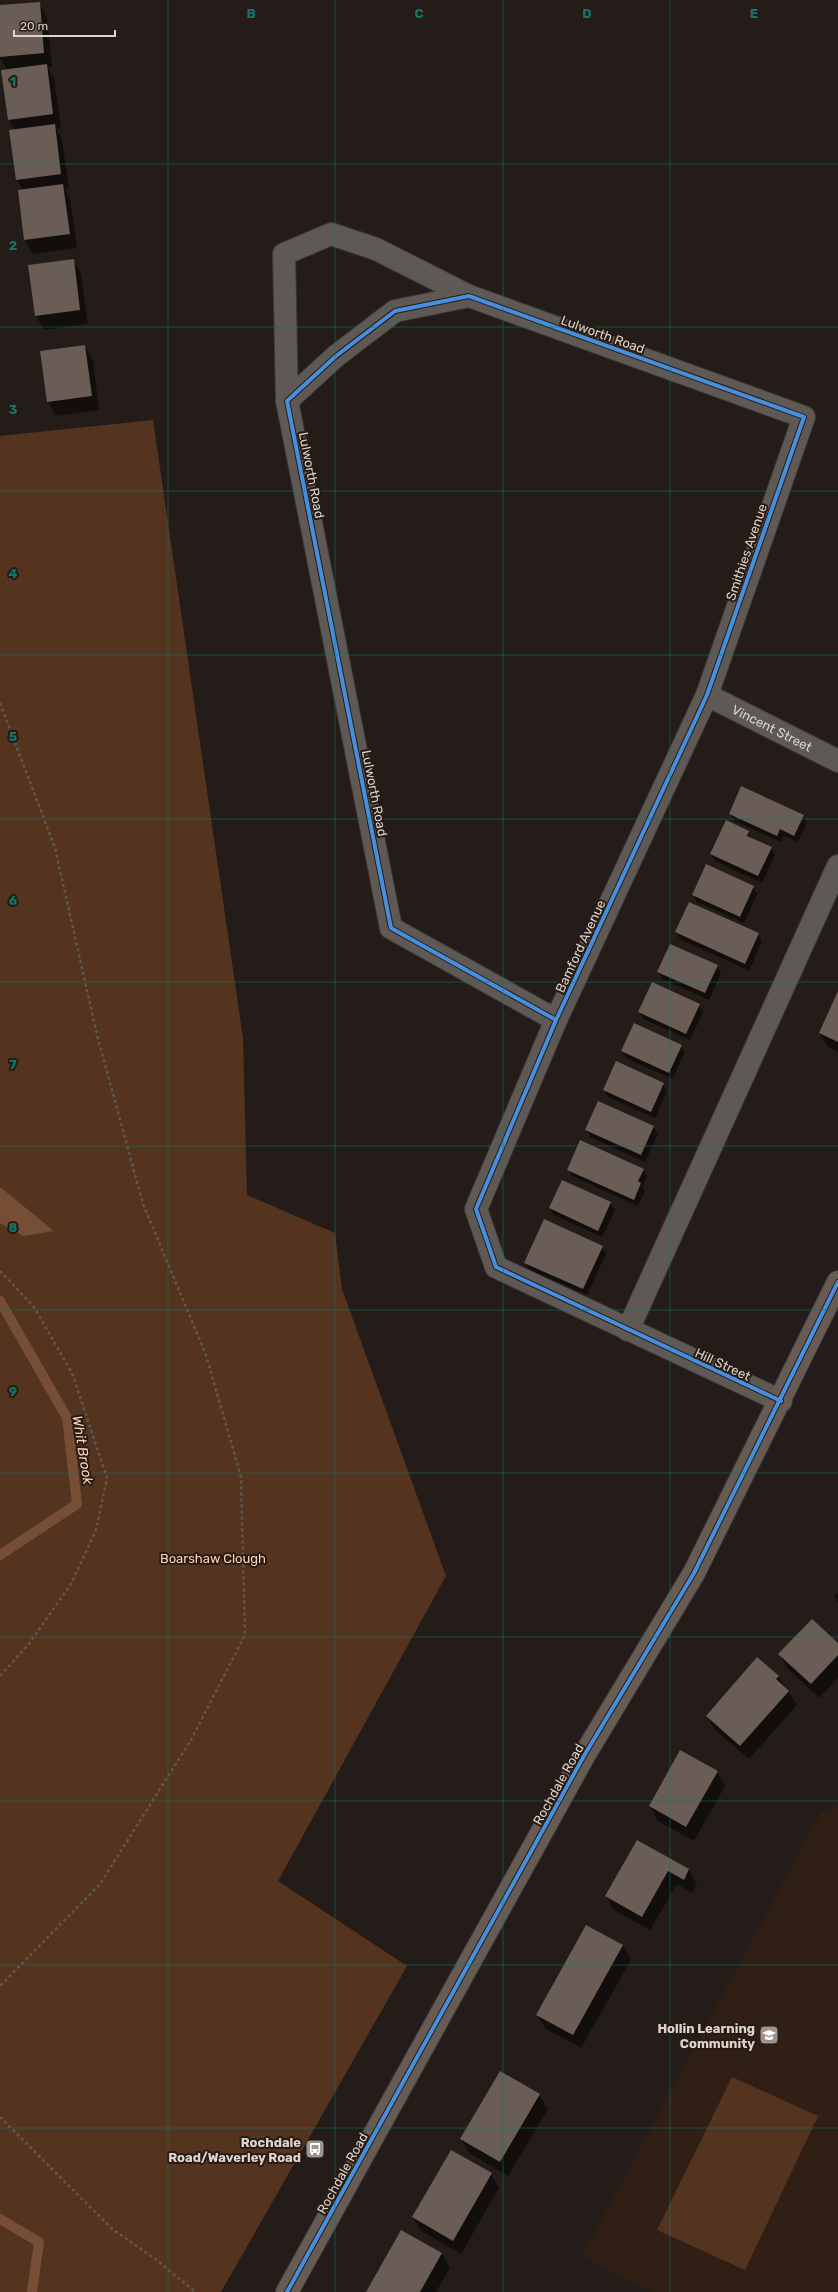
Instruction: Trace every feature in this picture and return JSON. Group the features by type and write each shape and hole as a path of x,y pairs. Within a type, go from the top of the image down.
{"main road":[{"name":"Rochdale Road","path":"287,2292 585,1754 694,1573 781,1401 838,1282"}],"street":[{"name":"Lulworth Road","path":"556,1020 391,928 287,401 284,254 331,234 376,249 469,296 804,417"},
{"path":"287,401 336,356 395,311 469,296"},
{"name":"Smithies Avenue","path":"707,695 804,417"},
{"name":"Bamford Avenue","path":"476,1209 556,1020 707,695"},
{"name":"Vincent Street","path":"707,695 838,761"},
{"path":"628,1330 838,866"},
{"name":"Hill Street","path":"476,1209 496,1267 781,1401"}],"path":[{"path":"0,703 55,848 96,1035 143,1204 206,1355 241,1477 245,1635 191,1740 100,1884 0,1986"},
{"path":"0,1271 34,1307 72,1373 107,1478 96,1530 71,1584 28,1645 0,1676"},
{"path":"0,2117 111,2228 158,2261 195,2292"}],"shaded area":[{"path":"0,1187 54,1231 23,1236 0,1223"},
{"name":"Hollin Learning Community","path":"838,1803 838,2292 652,2292 641,2288 582,2256 820,1814"}],"green space":[{"name":"Boarshaw Clough","path":"153,420 243,1038 247,1195 335,1233 342,1289 446,1576 278,1881 407,1966 221,2292 0,2292 0,436"},
{"path":"732,2077 818,2116 745,2270 657,2230"}],"building":[{"path":"40,2 44,53 0,57 0,5"},
{"path":"47,64 53,114 8,120 1,70"},
{"path":"55,124 61,174 16,180 9,130"},
{"path":"63,184 70,234 24,240 18,190"},
{"path":"74,259 80,310 35,316 28,265"},
{"path":"85,345 92,396 47,402 40,351"},
{"path":"741,786 804,815 794,836 780,829 777,836 729,814"},
{"path":"726,820 749,831 747,836 772,847 758,876 710,854"},
{"path":"706,864 754,886 740,917 692,895"},
{"path":"689,902 759,933 745,964 675,932"},
{"path":"670,944 718,965 705,993 657,972"},
{"path":"652,982 700,1004 686,1034 638,1012"},
{"path":"838,991 838,1042 819,1033"},
{"path":"634,1023 682,1045 669,1073 621,1051"},
{"path":"616,1061 664,1083 651,1112 603,1090"},
{"path":"598,1101 654,1126 641,1155 585,1130"},
{"path":"580,1140 644,1169 638,1181 641,1183 634,1200 567,1170"},
{"path":"562,1180 611,1202 598,1231 549,1208"},
{"path":"544,1219 603,1246 583,1289 524,1263"},
{"path":"812,1619 838,1643 838,1655 811,1684 778,1654"},
{"path":"757,1657 779,1676 776,1679 789,1691 740,1746 706,1716"},
{"path":"680,1750 718,1771 686,1827 649,1806"},
{"path":"637,1840 689,1869 684,1880 668,1871 642,1917 605,1896"},
{"path":"586,1925 623,1945 573,2035 536,2015"},
{"path":"500,2071 540,2094 500,2162 460,2139"},
{"path":"451,2150 492,2173 453,2241 412,2217"},
{"path":"401,2230 442,2253 420,2292 366,2292"}],"waterway":[{"name":"Whit Brook","path":"0,1301 67,1418 77,1504 0,1555"},
{"path":"0,2219 39,2242 32,2292"}],"cycle path":[{"path":"556,1020 391,928 287,401 336,356 395,311 469,296 804,417 707,695 556,1020 476,1209 496,1267 781,1401"},
{"path":"287,2292 585,1754 694,1573 838,1282"}],"place":[{"name":"Hollin Learning Community","path":"769,2035"},
{"name":"Rochdale Road/Waverley Road","path":"315,2149"}]}
